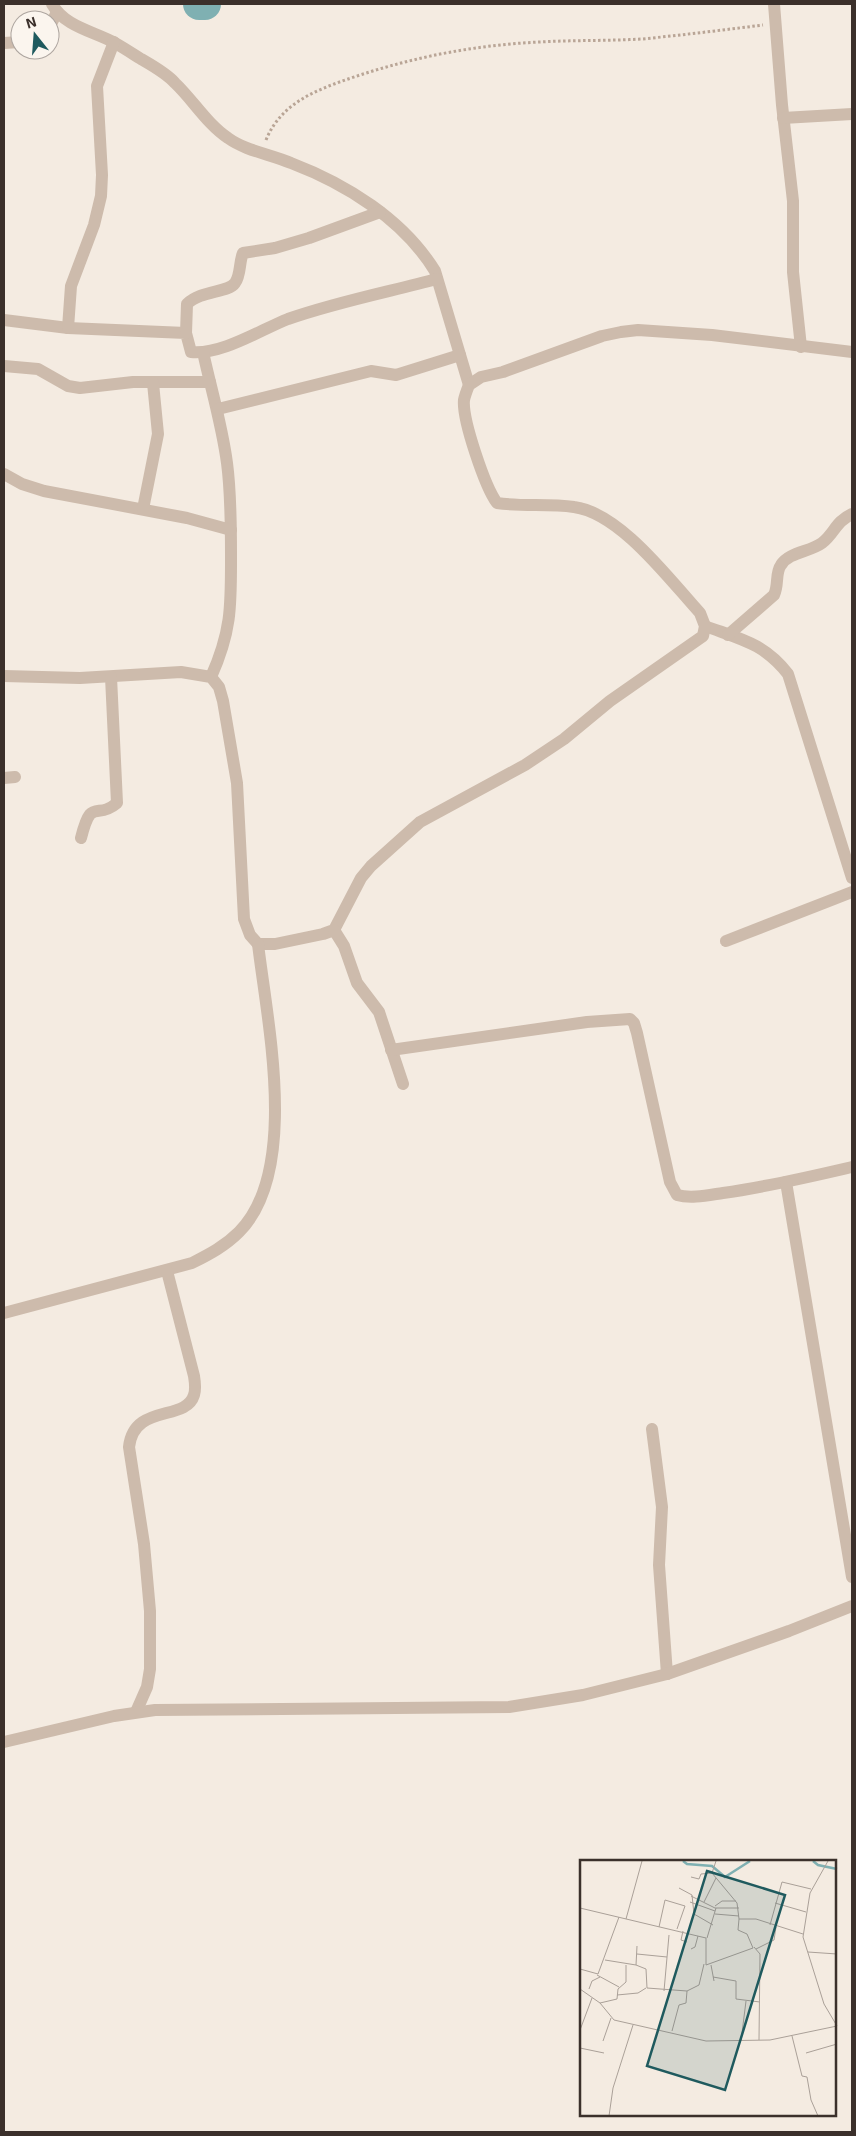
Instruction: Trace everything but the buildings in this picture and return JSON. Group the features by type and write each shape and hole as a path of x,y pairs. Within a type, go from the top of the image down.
{"street":[{"path":"774,4 774,24 783,118 793,201 793,272 801,347"},
{"path":"54,8 68,21 114,42 174,82 227,137 246,148 306,168 335,183 380,212 424,254 437,279 469,385 464,401 467,421 483,475 491,495 497,503 574,507 600,515 617,526 662,571 700,613 704,626 703,636 691,646 610,701 564,739 525,765 420,822 400,838 382,853 361,878 334,930 276,944 258,944"},
{"path":"68,328 71,286 94,225 101,196 102,175 97,86 114,42"},
{"path":"783,118 852,114"},
{"path":"380,212 275,248 243,253 239,262 237,281 232,287 194,297 187,304 186,333 191,352 203,352 240,341 289,319 437,279"},
{"path":"4,320 68,328 186,333"},
{"path":"469,385 481,377 503,372 602,336 638,330 712,335 852,352"},
{"path":"203,352 218,409 229,476 231,612 224,646 211,677"},
{"path":"218,409 371,371 396,376 460,355"},
{"path":"4,366 38,368 68,386 80,388 153,382 210,382"},
{"path":"143,509 158,434 153,382"},
{"path":"4,474 22,484 44,491 143,509 230,530"},
{"path":"728,635 774,595 777,589 778,569 784,560 820,545 839,521 852,514"},
{"path":"704,626 756,644 776,658 788,674 852,878"},
{"path":"4,676 80,678 181,672 211,677 219,687 237,783 244,918 250,935 258,944 276,1111 269,1175 262,1198 241,1231 221,1249 192,1263 167,1271 4,1313"},
{"path":"81,838 90,812 117,803 111,677"},
{"path":"726,941 852,892"},
{"path":"334,930 344,946 360,988 379,1012 403,1084"},
{"path":"391,1050 587,1022 630,1019 638,1033 670,1182 677,1195 683,1197 706,1195 786,1182 852,1167"},
{"path":"786,1182 852,1577"},
{"path":"136,1712 147,1687 150,1669 150,1612 144,1544 129,1447 130,1436 141,1422 184,1406 192,1400 195,1393 194,1376 167,1271"},
{"path":"652,1429 662,1507 659,1565 667,1674"},
{"path":"4,1742 136,1712 509,1707 583,1695 667,1674 852,1606"}],"path":[{"path":"261,152 271,128 293,104 333,84 420,58 451,51 508,44 641,39 774,24"}],"waterway":[{"path":"199,4 205,4"}]}
